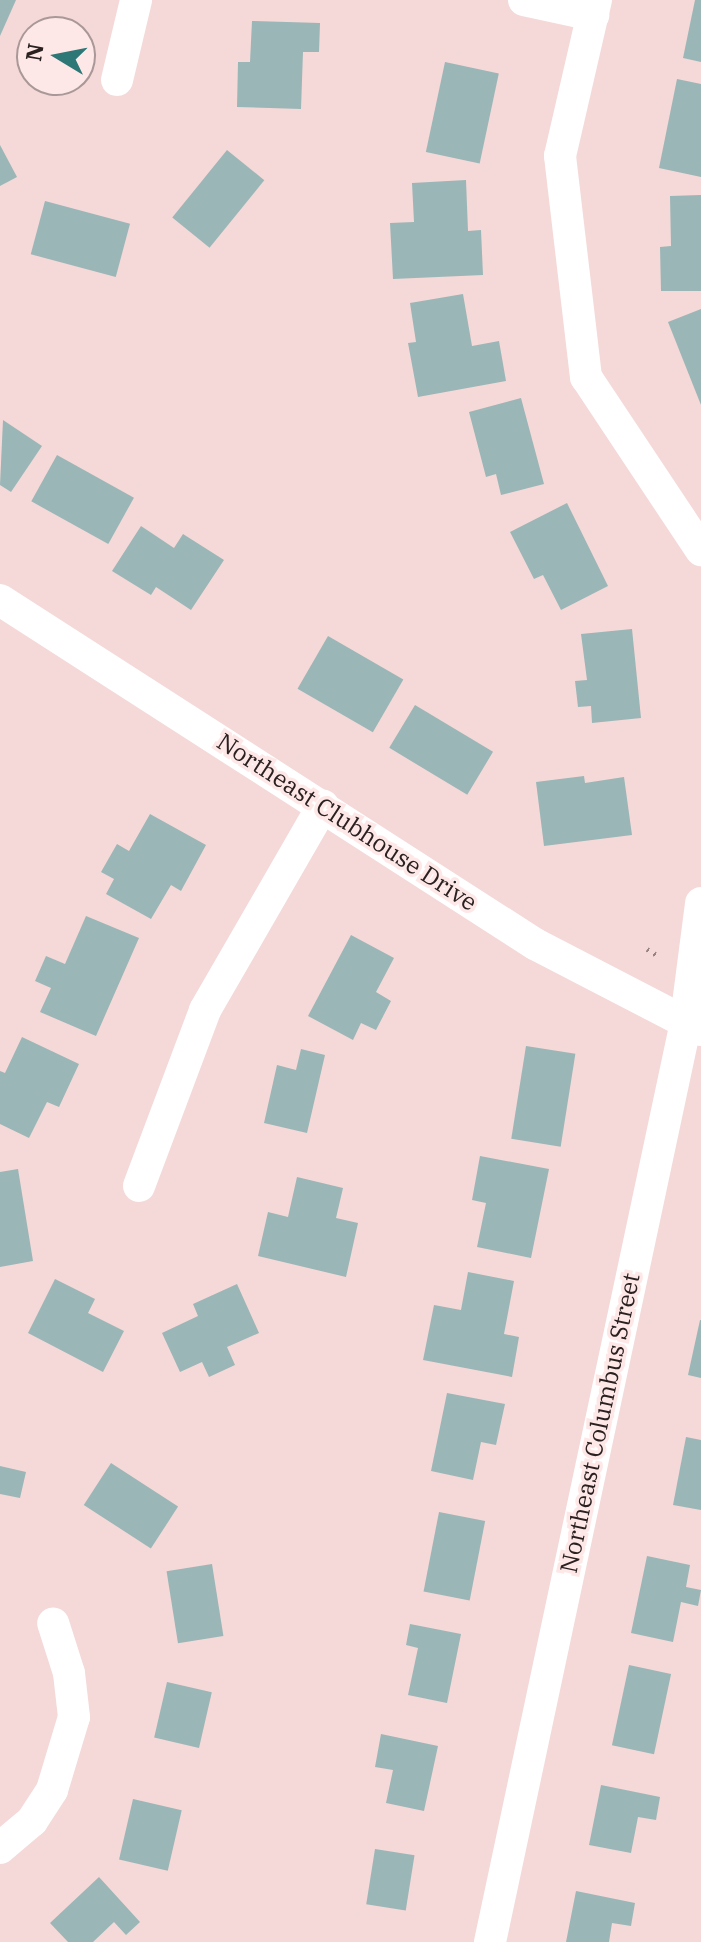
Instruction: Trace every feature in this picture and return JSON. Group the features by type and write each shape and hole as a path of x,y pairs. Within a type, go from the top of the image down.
{"street":[{"path":"117,80 136,0"},
{"path":"524,0 595,8 560,156 586,377 701,550"},
{"name":"Northeast Clubhouse Drive","path":"0,600 535,944 693,1028"},
{"path":"139,1186 205,1010 323,806"},
{"name":"Northeast Columbus Street","path":"490,1942 693,1028 701,903"},
{"path":"0,1848 32,1821 52,1790 74,1717 69,1673 53,1623"}],"building":[{"path":"0,0 16,0 0,36"},
{"path":"695,0 701,0 701,62 683,58"},
{"path":"252,21 320,23 319,52 303,52 301,109 237,107 238,62 250,62"},
{"path":"445,62 499,73 480,163 426,152"},
{"path":"677,79 701,84 701,177 659,168"},
{"path":"0,145 17,177 0,186"},
{"path":"227,150 264,180 210,248 172,218"},
{"path":"466,180 468,231 481,230 483,275 393,279 390,223 414,222 412,183"},
{"path":"701,195 701,291 661,291 660,247 671,246 670,196"},
{"path":"45,201 130,224 116,277 31,254"},
{"path":"463,294 472,346 499,341 506,381 418,397 408,343 416,342 410,303"},
{"path":"701,309 701,405 668,322"},
{"path":"521,398 544,484 501,495 496,474 486,477 469,412"},
{"path":"3,420 42,446 11,492 0,485"},
{"path":"57,455 134,498 108,544 31,501"},
{"path":"567,503 608,586 561,610 543,575 534,579 510,532"},
{"path":"141,526 174,548 183,534 224,560 191,610 156,587 151,595 112,571"},
{"path":"632,629 641,718 592,723 591,706 578,707 575,681 587,680 581,634"},
{"path":"328,636 403,680 373,732 298,689"},
{"path":"415,705 493,752 467,795 389,748"},
{"path":"584,776 585,783 624,777 632,835 544,846 536,782"},
{"path":"150,814 206,845 181,891 171,885 151,919 106,894 114,879 101,872 117,844 129,851"},
{"path":"86,916 139,938 96,1036 40,1012 51,988 35,981 46,956 65,964"},
{"path":"351,935 394,958 376,992 391,1001 376,1030 361,1023 353,1040 308,1016"},
{"path":"22,1037 79,1064 59,1107 47,1102 29,1138 0,1124 0,1071 5,1073"},
{"path":"526,1046 575,1054 561,1147 511,1139"},
{"path":"301,1049 325,1055 307,1133 264,1123 277,1065 296,1070"},
{"path":"480,1156 549,1169 531,1258 477,1247 486,1203 472,1200"},
{"path":"18,1169 33,1261 0,1267 0,1172"},
{"path":"297,1177 343,1188 336,1218 358,1223 346,1277 258,1256 268,1212 288,1217"},
{"path":"468,1272 514,1281 504,1334 519,1337 512,1377 423,1360 434,1305 461,1310"},
{"path":"55,1279 95,1299 88,1313 124,1331 103,1372 28,1333"},
{"path":"237,1284 259,1333 227,1347 235,1365 209,1377 202,1362 180,1372 162,1333 198,1316 193,1304"},
{"path":"701,1320 701,1378 688,1375"},
{"path":"447,1393 505,1404 496,1445 481,1442 473,1480 431,1471"},
{"path":"686,1437 701,1440 701,1510 673,1505"},
{"path":"111,1463 178,1507 151,1549 84,1505"},
{"path":"0,1466 26,1472 20,1498 0,1494"},
{"path":"439,1512 485,1521 470,1600 424,1592"},
{"path":"647,1556 690,1565 686,1587 701,1590 698,1606 681,1602 673,1642 631,1633"},
{"path":"212,1564 223,1636 178,1643 167,1571"},
{"path":"410,1624 461,1634 447,1703 408,1695 418,1648 406,1645"},
{"path":"629,1665 671,1674 654,1754 612,1745"},
{"path":"167,1682 212,1692 199,1748 154,1738"},
{"path":"381,1734 438,1746 424,1811 386,1803 393,1770 375,1767"},
{"path":"601,1785 660,1797 656,1820 638,1817 631,1853 589,1845"},
{"path":"133,1799 182,1810 168,1871 119,1859"},
{"path":"375,1849 415,1855 406,1911 366,1904"},
{"path":"99,1877 140,1922 126,1935 114,1922 93,1942 68,1942 50,1923"},
{"path":"576,1891 635,1903 631,1926 612,1923 609,1942 566,1942"}]}
